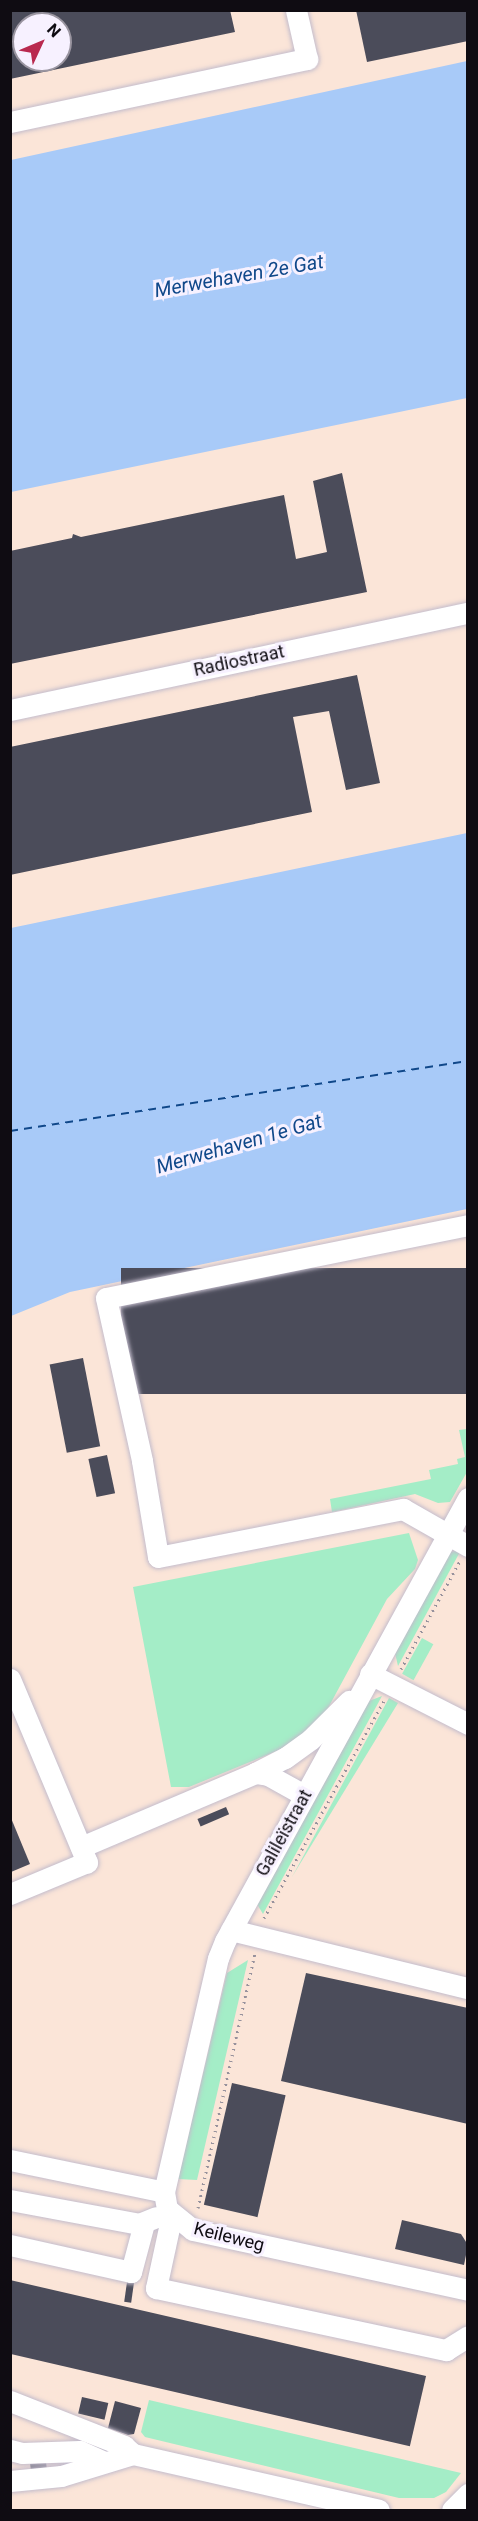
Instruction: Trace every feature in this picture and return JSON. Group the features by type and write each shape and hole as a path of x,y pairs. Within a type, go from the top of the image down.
{"street":[{"path":"10,122 307,59 296,10"},
{"name":"Radiostraat","path":"10,710 468,613"},
{"path":"468,1225 106,1298 142,1461 158,1557 402,1509 468,1546"},
{"name":"Galileïstraat","path":"468,1498 309,1786 218,1958 168,2206 156,2288 446,2350 468,2336"},
{"path":"10,1679 87,1862 10,1894"},
{"path":"81,1847 283,1759 311,1739 366,1683 468,1724"},
{"path":"255,1773 309,1786 304,1765 283,1759"},
{"path":"231,1930 468,1988"},
{"name":"Keileweg","path":"10,2160 168,2206 193,2230 468,2290"},
{"path":"10,2200 144,2223"},
{"path":"10,2245 130,2272 144,2223 168,2206"},
{"path":"10,2401 124,2446 133,2454 379,2511"},
{"path":"10,2437 33,2444 82,2440 97,2435"},
{"path":"10,2450 22,2452 80,2451 105,2462"},
{"path":"10,2481 61,2476 133,2454"},
{"path":"452,2511 468,2494"}],"path":[{"path":"396,1679 468,1546"},
{"path":"262,1923 385,1699"},
{"path":"193,2230 256,1946"}],"shaded area":[{"path":"11,11 467,11 467,2510 11,2510"}],"green space":[{"path":"467,1429 467,1472 450,1502 438,1503 415,1494 332,1512 330,1499 431,1479 429,1470 458,1464 457,1459 465,1457 459,1430"},
{"path":"409,1533 418,1560 415,1569 387,1599 327,1710 316,1724 284,1748 189,1787 171,1787 133,1587"},
{"path":"461,1550 398,1666 395,1653 450,1552"},
{"path":"422,1638 433,1644 413,1680 402,1674"},
{"path":"382,1696 263,1914 257,1904 369,1701"},
{"path":"389,1698 398,1703 292,1877"},
{"path":"248,1960 197,2180 178,2179 227,1973"},
{"path":"149,2400 461,2473 446,2492 434,2498 399,2498 145,2437 141,2432"}],"water":[{"name":"Merwehaven 2e Gat","path":"467,61 467,398 11,492 11,160"},
{"name":"Merwehaven 1e Gat","path":"467,833 467,1209 70,1292 11,1316 11,928"}],"building":[{"path":"10,10 230,10 235,32 72,66 72,12 12,12 12,72 44,72 10,79"},
{"path":"356,10 468,10 468,41 367,62"},
{"path":"342,473 367,592 10,664 10,551 72,538 73,534 81,537 284,495 296,559 327,552 313,481"},
{"path":"357,675 380,783 346,790 329,711 293,717 312,812 10,875 10,747"},
{"path":"121,1268 468,1268 468,1394 121,1394"},
{"path":"83,1358 100,1446 67,1453 50,1364"},
{"path":"107,1455 115,1493 97,1497 88,1459"},
{"path":"226,1807 229,1814 201,1826 197,1819"},
{"path":"11,1818 30,1864 11,1872"},
{"path":"306,1973 468,2008 468,2124 281,2081"},
{"path":"232,2083 286,2095 257,2217 204,2205"},
{"path":"402,2220 461,2234 468,2245 464,2265 395,2249"},
{"path":"10,2280 426,2376 410,2446 10,2354"},
{"path":"127,2282 134,2283 131,2303 124,2302"},
{"path":"82,2397 108,2403 104,2420 78,2414"},
{"path":"115,2401 141,2408 134,2434 128,2435 108,2428"},
{"path":"46,2462 47,2470 31,2472 30,2464"}],"ferry route":[{"path":"10,1131 468,1061"}]}
